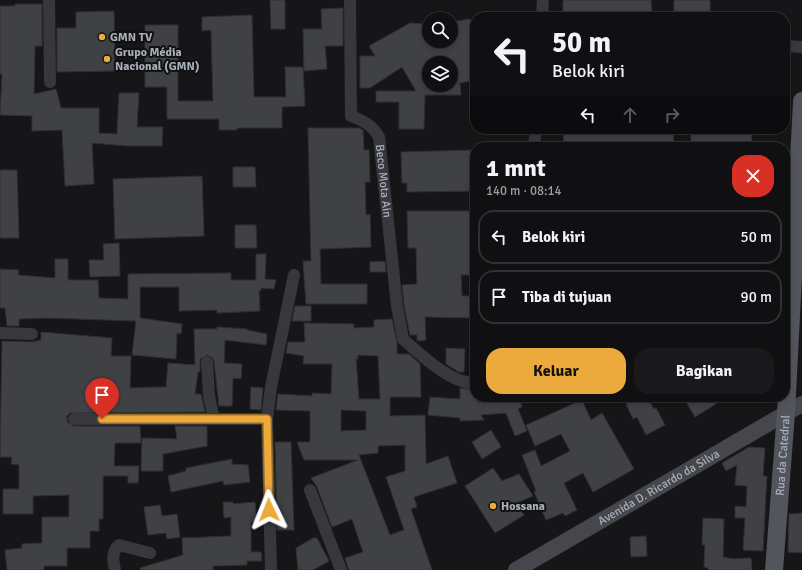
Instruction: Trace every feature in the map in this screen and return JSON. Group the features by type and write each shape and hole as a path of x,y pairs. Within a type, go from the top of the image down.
{"main road":[{"name":"Rua da Catedral","path":"790,340 802,101"},
{"name":"Rua da Catedral","path":"774,570 787,402"},
{"name":"Avenida D. Ricardo da Silva","path":"516,570 802,404"}],"street":[{"path":"49,0 50,82"},
{"name":"Beco Mota Ain","path":"350,0 351,116 367,122 375,129 379,137 397,306 403,339 429,361 449,374 470,383"},
{"path":"542,12 543,0"},
{"path":"790,46 802,47"},
{"path":"271,570 267,419 271,387 294,275"},
{"path":"0,333 32,334"},
{"path":"207,362 209,396 214,419"},
{"path":"74,419 267,419"},
{"path":"310,490 341,570"},
{"path":"115,570 113,556 114,550 119,545 150,553"}],"building":[{"path":"270,0 285,0 285,29 271,29"},
{"path":"563,0 651,0 652,12 563,12"},
{"path":"674,0 710,0 710,12 674,12"},
{"path":"15,4 42,4 42,46 35,46 34,94 56,89 61,108 99,108 99,133 117,134 119,93 139,93 137,127 163,127 162,146 128,146 92,143 94,184 65,186 62,130 32,131 32,116 0,115 2,74 0,74 0,6 15,6"},
{"path":"343,8 343,46 325,46 327,69 304,71 303,29 322,29 321,9"},
{"name":"GMN TV","path":"114,11 115,71 57,72 57,28 76,28 76,12"},
{"path":"252,15 254,97 286,97 285,67 303,67 305,106 282,107 282,128 237,128 237,130 219,130 219,119 167,119 167,87 145,87 145,25 178,25 178,101 213,101 211,30 202,31 202,17"},
{"path":"470,20 470,81 460,83 461,95 425,95 424,129 399,129 399,102 376,102 376,91 416,91 402,67 370,88 360,88 360,56 375,56 369,46 410,23 422,24 422,48 458,48 458,21"},
{"path":"308,128 359,128 363,130 364,150 369,150 370,182 365,182 366,215 370,214 371,247 320,249 321,284 367,284 367,304 306,304 303,261 311,261"},
{"path":"563,134 673,134 674,142 564,142"},
{"path":"691,134 752,134 751,142 691,142"},
{"path":"470,150 470,191 407,192 407,183 402,183 401,152"},
{"path":"233,167 255,167 256,187 233,187"},
{"path":"0,170 17,170 19,238 0,238"},
{"path":"202,176 204,236 115,239 113,179"},
{"path":"407,211 470,211 470,275 461,275 462,296 470,296 470,318 425,317 426,340 417,341 417,335 410,335 404,305 402,285 417,284 416,248 408,248"},
{"path":"235,225 256,225 257,248 235,248"},
{"path":"119,243 120,276 90,277 89,260 104,260 103,244"},
{"path":"256,254 266,254 265,279 276,280 274,289 261,288 261,291 259,291 260,311 217,313 217,310 179,311 179,287 140,287 140,318 182,324 181,334 177,333 176,359 132,355 136,321 47,318 19,319 19,326 7,326 5,308 0,308 0,269 19,270 18,275 55,278 55,259 68,259 68,280 98,280 99,298 128,299 128,274 231,273 231,280 256,280"},
{"path":"385,261 386,272 370,272 370,262"},
{"path":"295,306 311,306 311,321 292,321"},
{"path":"392,319 397,343 397,354 409,354 420,364 421,397 390,397 390,416 425,415 426,464 448,456 457,483 414,497 417,507 411,509 432,570 349,570 345,558 363,552 352,519 332,527 317,487 311,478 358,460 304,460 297,442 310,442 310,411 276,410 278,394 312,396 312,393 331,394 332,364 303,364 304,356 286,353 288,342 305,342 304,323 354,324 354,328 374,327 374,320","holes":["358,355 378,356 380,399 359,399 356,359 358,359","341,410 366,411 366,430 341,431","405,445 405,471 386,477 404,530 390,535 359,455 378,453 378,446"]},
{"path":"217,327 247,329 267,334 266,345 225,340 224,363 242,364 241,379 233,378 232,406 219,406 214,361 213,358 207,355 200,359 200,372 198,372 195,394 201,394 205,412 70,413 67,416 67,422 74,426 140,426 141,443 115,443 114,466 139,466 138,483 128,483 128,476 103,476 103,519 99,519 99,531 90,531 90,548 67,548 67,566 44,566 44,570 7,570 5,550 22,548 22,544 42,543 42,517 69,517 69,495 33,496 33,514 3,514 3,489 19,489 19,465 11,464 12,457 0,457 2,341 32,342 41,340 41,332 112,338 111,356 131,356 130,388 166,387 168,363 195,365 194,329 217,329"},
{"path":"446,348 465,349 464,372 459,372 446,364"},
{"path":"251,387 263,388 261,410 250,409"},
{"path":"460,388 470,389 470,402 520,402 522,407 518,409 527,431 515,436 506,413 481,415 484,420 460,421 460,418 428,415 430,397 460,399"},
{"path":"578,402 583,402 591,420 602,413 634,469 593,492 583,473 564,483 577,510 565,516 563,513 546,520 534,492 536,491 522,455 535,450 541,466 570,451 561,434 535,446 526,425"},
{"path":"626,402 650,402 654,409 656,408 665,425 646,435 637,417 633,419"},
{"path":"686,402 715,402 716,404 695,417"},
{"path":"175,426 207,426 207,446 163,454 163,471 141,471 142,438 177,439"},
{"path":"491,430 501,447 482,459 472,442"},
{"path":"275,442 291,442 294,530 277,530"},
{"path":"749,447 765,448 763,476 767,476 763,551 743,550 745,518 735,518 735,506 746,507 747,486 735,485 737,465 726,471 722,463"},
{"path":"232,459 232,464 248,465 250,482 224,485 223,481 171,492 168,476 186,471 186,468"},
{"path":"493,468 502,481 519,474 533,496 516,503 524,515 495,533 465,486"},
{"path":"223,502 233,502 233,504 255,502 257,522 251,522 251,552 261,552 262,561 247,561 247,565 213,566 213,570 141,570 140,568 183,555 182,538 231,536 231,517 224,518"},
{"path":"160,505 162,516 177,514 180,537 167,539 166,533 148,535 144,507"},
{"path":"802,513 802,553 788,552 789,514"},
{"path":"703,518 724,519 723,557 733,559 751,558 752,570 708,570 708,568 704,567 705,545 702,545"},
{"path":"646,536 647,556 631,557 630,537"},
{"path":"313,538 317,538 329,561 313,570 298,570 296,548"}],"place":[{"name":"GMN TV","path":"102,37"},
{"name":"Grupo Média Nacional (GMN)","path":"107,59"},
{"name":"Hossana","path":"493,506"}],"route":[{"path":"102,419 267,419 269,510"}]}
